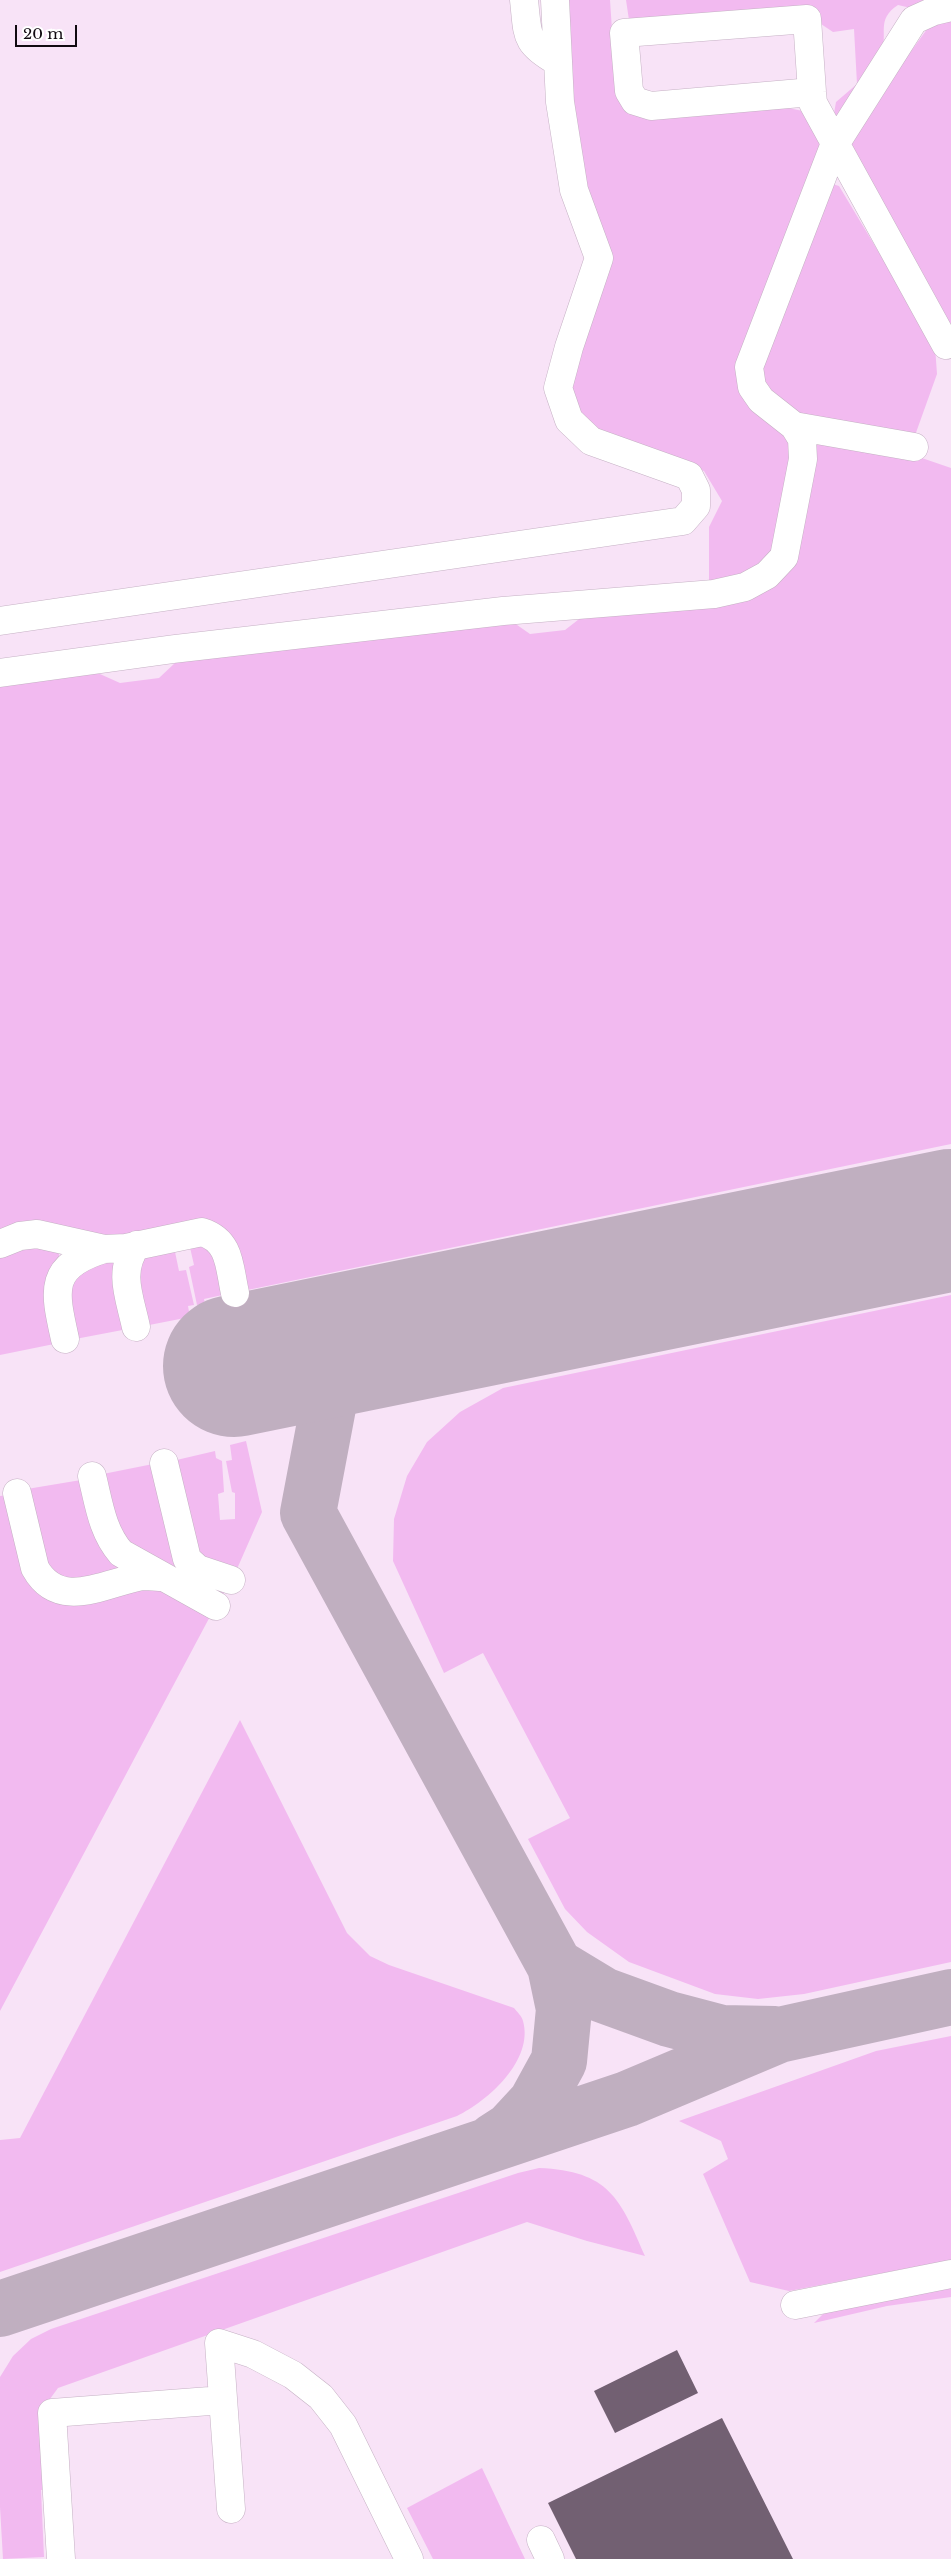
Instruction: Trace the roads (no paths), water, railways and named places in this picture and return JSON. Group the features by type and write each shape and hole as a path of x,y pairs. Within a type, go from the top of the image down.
{"lane":[{"path":"524,0 528,39 540,52 558,62"},
{"path":"0,621 683,521 696,506 696,490 689,476 590,442 569,420 558,388 569,347 599,258 574,190 560,102 555,0"},
{"path":"0,673 174,649 503,611 714,594 745,587 767,575 784,557 803,459 802,439 794,426 761,400 752,387 749,367 834,146 914,20 934,11 951,7"},
{"path":"812,92 651,106 635,101 630,91 624,33 807,19 813,103 834,146 946,345"},
{"path":"794,426 914,447"},
{"path":"64,1340 56,1302 62,1274 70,1264 83,1255 104,1248 136,1245 193,1232 213,1236 221,1242 226,1250 235,1293"},
{"path":"0,1244 20,1236 36,1234 104,1248"},
{"path":"136,1245 130,1253 124,1274 136,1327"},
{"path":"164,1463 187,1559 198,1569 231,1580"},
{"path":"92,1476 104,1526 110,1540 121,1553 216,1606"},
{"path":"17,1493 35,1568 40,1578 50,1585 68,1591 85,1592 144,1576 164,1577"},
{"path":"794,2305 951,2274"},
{"path":"231,2509 219,2343 253,2354 293,2375 321,2397 343,2425 409,2559"},
{"path":"61,2559 52,2413 223,2400"}]}
